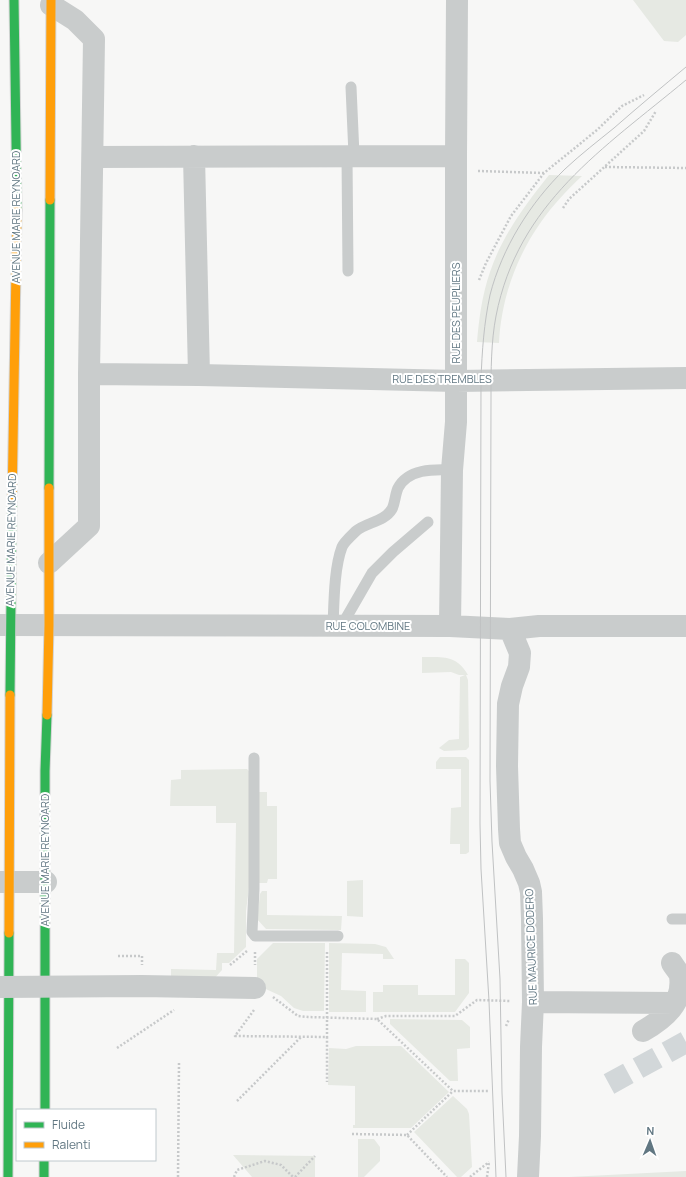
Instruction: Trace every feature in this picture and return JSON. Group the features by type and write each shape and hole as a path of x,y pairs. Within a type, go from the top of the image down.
{"main road":[{"name":"AVENUE MARIE REYNOARD","path":"8,1177 4,882 5,625 17,217 14,0"},
{"name":"AVENUE MARIE REYNOARD","path":"45,1109 45,771 49,625 51,2"},
{"path":"44,1161 44,1177"}],"street":[{"name":"RUE DES PEUPLIERS","path":"450,626 452,470 456,422 457,0"},
{"name":"AVENUE MARIE REYNOARD","path":"49,563 89,526 89,374 94,39 75,20 51,2"},
{"path":"93,157 351,155 456,156"},
{"path":"194,156 199,375"},
{"name":"RUE DES TREMBLES","path":"89,374 456,381 686,378"},
{"name":"RUE COLOMBINE","path":"5,625 450,626 510,629 539,626 686,626"},
{"name":"RUE MAURICE DODERO","path":"510,629 520,654 519,667 512,686 508,704 508,829 510,843 523,869 531,892 533,1002 528,1177"},
{"path":"4,882 46,882"},
{"path":"626,1002 645,1033 667,1015 675,1003 679,990 680,975 672,962"},
{"path":"0,987 142,986 255,988"},
{"path":"533,1002 675,1003"}],"lane":[{"path":"348,271 351,87"},
{"path":"338,626 338,566 343,546 357,531 383,518 392,508 398,489 403,481 416,473 430,470 452,470"},
{"path":"338,626 372,573 393,552 428,522"},
{"path":"254,758 254,889 252,932 255,936 332,936"},
{"path":"672,919 686,919"}],"path":[{"path":"478,284 486,263 511,216 544,173 597,130 622,106 644,95"},
{"path":"563,208 569,199 644,131 656,111"},
{"path":"605,167 686,168"},
{"path":"475,171 544,173"},
{"path":"327,1082 327,1017 332,936"},
{"path":"118,956 142,956"},
{"path":"255,988 279,1000 289,1010 298,1016 308,1017 377,1019 386,1016 455,1016 477,1000 533,1002"},
{"path":"254,1011 236,1036 327,1037"},
{"path":"377,1019 453,1091 488,1091"},
{"path":"237,1101 301,1037"},
{"path":"178,1177 180,1063"},
{"path":"407,1135 453,1091"},
{"path":"352,1134 407,1135 448,1177"},
{"path":"234,1177 237,1170 265,1160 281,1165 294,1177 315,1156"},
{"path":"470,1177 489,1162 486,1177"}],"shaded area":[{"path":"633,0 686,0 686,35 678,42 664,41"},
{"path":"549,175 582,176 566,192 541,222 532,235 517,264 503,311 499,343 477,342 483,298 495,259 515,221"},
{"path":"422,657 449,658 464,668 468,675 466,675 468,680 469,747 466,750 444,751 439,748 449,740 459,739 460,677 465,675 459,675 451,672 422,673"},
{"path":"440,757 466,757 469,760 469,852 466,854 460,854 460,844 450,844 451,808 461,807 461,769 436,769 436,762"},
{"path":"247,769 250,772 250,880 246,911 246,947 229,963 222,963 222,970 212,981 171,981 171,969 216,970 217,953 234,953 236,823 216,823 216,806 170,806 171,780 181,779 181,770"},
{"path":"258,792 267,792 267,806 277,806 277,879 268,879 267,883 259,883"},
{"path":"363,880 363,917 347,916 347,881"},
{"path":"262,891 267,891 267,915 342,916 341,930 266,929 257,919 260,894"},
{"path":"273,943 325,943 324,1011 303,1011 294,1008 281,996 257,985 257,959"},
{"path":"329,943 375,944 386,947 394,959 383,959 383,954 342,953 341,990 366,991 366,1012 329,1012"},
{"path":"455,959 465,959 469,963 469,993 455,1012 373,1012 373,992 383,992 383,985 418,985 418,995 455,995"},
{"path":"390,1019 462,1020 470,1027 470,1048 457,1049 458,1081 450,1081 390,1024"},
{"path":"356,1046 401,1046 449,1092 411,1128 353,1128 353,1125 355,1125 355,1086 328,1085 329,1048 346,1049"},
{"path":"453,1096 467,1109 469,1114 472,1167 461,1177 457,1177 414,1132"},
{"path":"358,1139 374,1139 380,1147 380,1161 364,1177 358,1177"},
{"path":"233,1155 315,1156 315,1177 252,1177"},
{"path":"686,1171 686,1177 569,1177"}],"tunnel":[{"path":"609,1084 686,1042"}],"tram line":[{"path":"496,1177 480,824 481,380 488,306 495,277 510,243 529,211 540,196 571,163 686,67"},
{"path":"506,1177 502,1093 500,979 490,781 491,377 494,326 507,276 523,241 544,210 568,182 595,155 686,80"}],"traffic: fast":[{"path":"14,0 17,210"},
{"path":"49,488 50,200"},
{"path":"10,695 12,504"},
{"path":"45,1109 45,771 47,715"},
{"path":"8,1177 9,933"},
{"path":"44,1161 44,1177"}],"traffic: slow":[{"path":"50,200 51,0"},
{"path":"12,504 17,210"},
{"path":"47,715 49,625 49,488"},
{"path":"9,933 10,695"}]}
